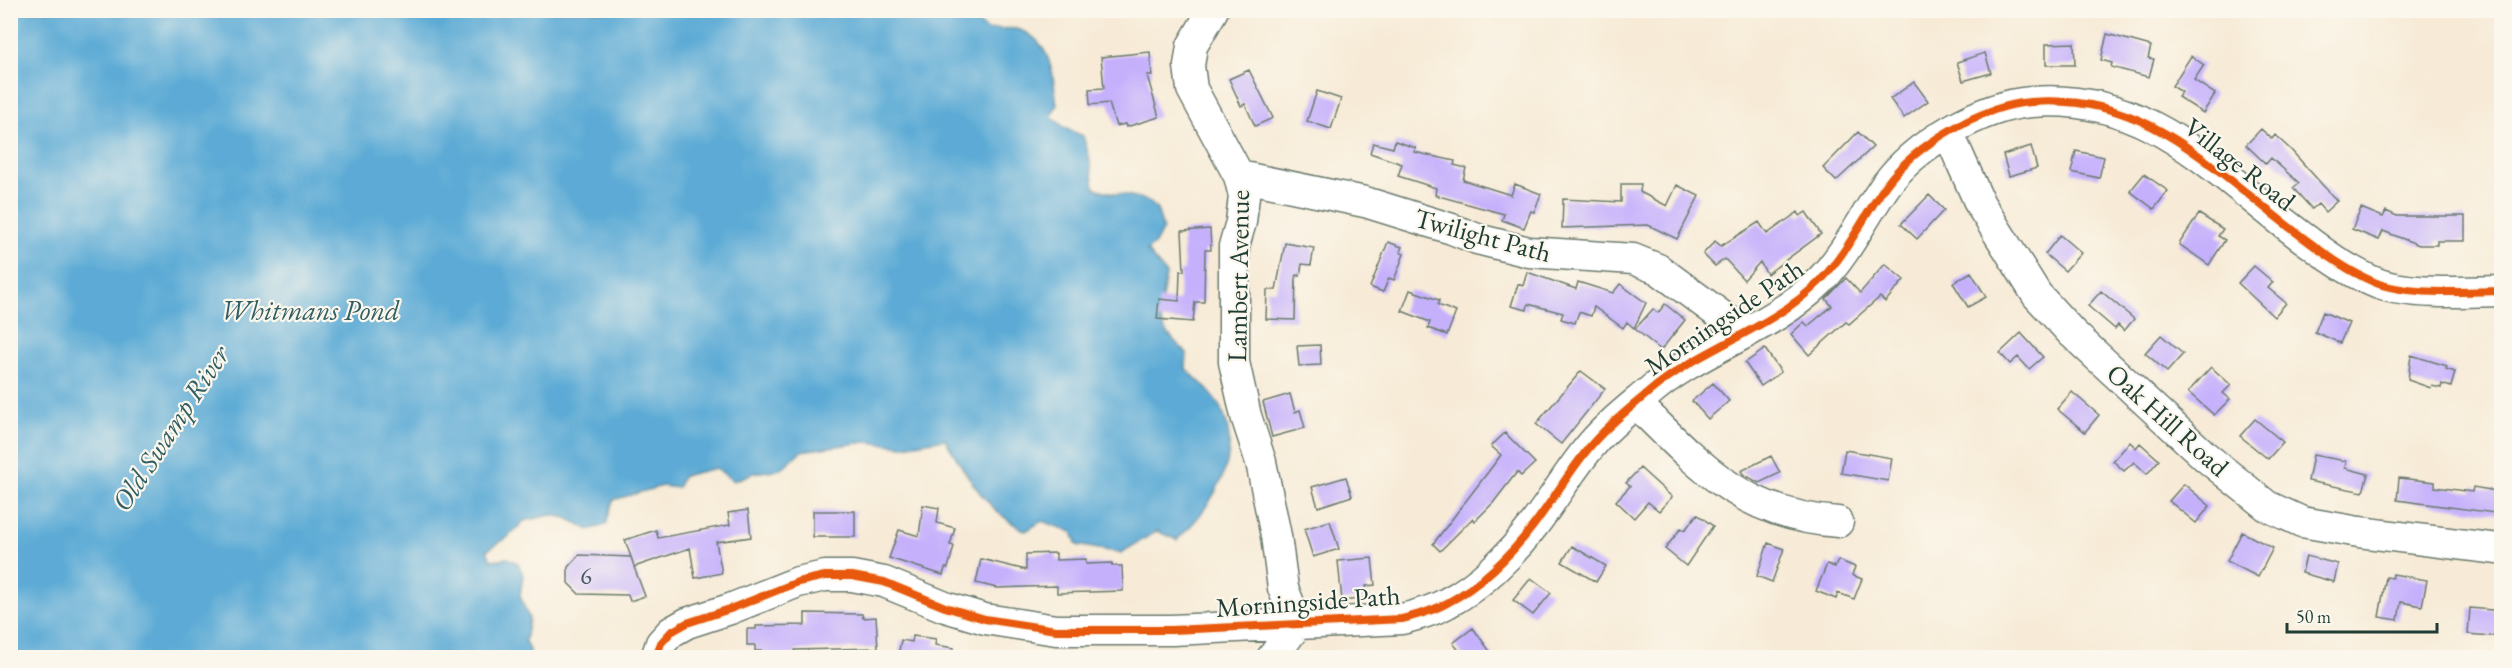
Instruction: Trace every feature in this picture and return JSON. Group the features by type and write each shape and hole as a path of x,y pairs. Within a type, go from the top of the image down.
{"street":[{"name":"Lambert Avenue","path":"1214,10 1192,46 1189,66 1192,89 1239,176 1244,196 1241,222 1234,246 1234,362 1246,416 1261,462 1276,536 1283,588 1297,624"},
{"name":"Village Road","path":"1948,132 1995,109 2028,102 2062,101 2104,106 2159,128 2185,145 2295,232 2359,276 2384,286 2441,292 2502,291"},
{"name":"Morningside Path","path":"656,657 661,643 671,632 687,623 798,582 838,575 884,582 945,607 985,620 1056,630 1172,630 1402,619 1427,612 1449,602 1494,569 1531,529 1593,442 1672,372 1745,333 1794,302 1820,281 1836,261 1888,182 1908,162 1948,132"},
{"name":"Oak Hill Road","path":"1948,132 1980,204 2037,295 2072,333 2198,449 2267,506 2302,522 2359,532 2498,549"},
{"name":"Twilight Path","path":"1239,176 1365,202 1477,239 1529,252 1554,256 1633,259 1658,269 1745,333"},
{"path":"1636,403 1691,459 1722,483 1768,509 1799,517 1838,522"},
{"path":"1272,657 1297,624"}],"water":[{"name":"Whitmans Pond","path":"10,11 972,11 971,16 987,30 1016,29 1031,35 1039,42 1049,61 1054,83 1057,105 1051,116 1065,128 1083,136 1094,187 1110,193 1137,197 1152,204 1157,210 1163,229 1155,244 1147,251 1166,274 1160,318 1167,333 1187,353 1186,369 1213,396 1227,425 1229,444 1227,462 1221,479 1202,512 1177,540 1157,531 1121,553 1077,545 1072,532 1042,521 1026,531 1012,523 1000,514 979,491 945,439 903,446 866,442 801,451 781,469 754,473 733,481 716,468 683,476 677,488 662,486 613,500 606,525 589,530 567,518 551,515 524,521 507,538 487,550 491,560 507,558 518,563 523,575 520,595 529,619 525,641 532,657 11,657"}],"building":[{"path":"2107,34 2151,46 2148,58 2154,59 2149,77 2111,67 2112,63 2101,60"},
{"path":"2074,43 2075,65 2046,65 2046,44"},
{"path":"1150,52 1152,75 1147,75 1159,117 1126,127 1125,124 1116,126 1109,103 1090,105 1089,89 1104,88 1101,57"},
{"path":"1985,53 1991,73 1963,81 1957,62"},
{"path":"2191,56 2204,65 2194,80 2215,94 2203,113 2178,97 2182,92 2172,86"},
{"path":"1249,70 1273,118 1255,126 1245,104 1241,106 1229,79"},
{"path":"1914,82 1928,101 1904,118 1890,99"},
{"path":"1317,91 1341,99 1331,129 1307,121"},
{"path":"2261,129 2272,139 2275,135 2291,150 2337,201 2325,212 2318,204 2312,209 2293,188 2299,183 2271,158 2266,164 2246,145"},
{"path":"1858,132 1873,147 1836,181 1823,168"},
{"path":"1395,141 1416,148 1414,152 1455,161 1454,165 1466,168 1463,180 1511,195 1515,184 1541,194 1534,212 1531,211 1524,228 1502,220 1504,214 1435,195 1436,188 1398,176 1402,164 1370,153 1373,143 1393,148"},
{"path":"2031,146 2037,168 2009,176 2003,155"},
{"path":"2076,151 2104,157 2099,178 2071,172"},
{"path":"2144,174 2168,191 2154,209 2130,191"},
{"path":"1621,184 1641,184 1640,192 1667,206 1677,185 1699,196 1677,239 1648,225 1562,228 1563,199 1621,202"},
{"path":"1929,195 1944,210 1917,239 1901,224"},
{"path":"2361,208 2383,217 2386,211 2397,216 2465,216 2465,241 2437,241 2437,245 2419,245 2383,231 2379,240 2352,229"},
{"path":"1798,212 1800,216 1806,212 1821,234 1767,274 1760,262 1744,280 1725,259 1715,266 1703,254 1715,241 1721,246 1759,222 1767,234"},
{"path":"2199,214 2223,229 2218,236 2225,240 2209,265 2179,244"},
{"path":"1210,229 1211,250 1205,250 1204,302 1195,302 1193,322 1157,319 1159,299 1179,301 1180,271 1184,271 1182,231"},
{"path":"2060,235 2081,253 2065,271 2045,254"},
{"path":"1388,242 1402,247 1400,252 1404,254 1394,280 1389,278 1383,292 1370,287"},
{"path":"1285,243 1314,248 1311,265 1302,264 1300,276 1296,275 1295,320 1266,319 1267,290 1276,290"},
{"path":"1885,264 1904,280 1885,302 1880,297 1849,324 1846,322 1809,355 1791,334 1804,322 1808,326 1832,306 1826,299 1846,278 1860,293"},
{"path":"2254,266 2273,282 2268,288 2286,303 2274,317 2238,283"},
{"path":"1527,272 1576,289 1578,282 1613,293 1620,284 1646,303 1634,328 1627,322 1623,328 1594,307 1591,316 1579,312 1575,323 1561,319 1563,313 1528,304 1527,310 1511,306 1518,284 1523,286"},
{"path":"1971,272 1986,297 1968,307 1953,283"},
{"path":"1410,290 1439,300 1438,305 1456,312 1447,335 1428,328 1430,322 1402,311"},
{"path":"2101,291 2134,319 2124,331 2118,325 2115,329 2088,306"},
{"path":"1665,304 1685,320 1661,350 1635,329 1653,309 1658,313"},
{"path":"2323,312 2349,323 2340,343 2315,332"},
{"path":"2021,333 2043,357 2029,369 2018,357 2010,364 2000,353"},
{"path":"2161,335 2183,354 2167,372 2145,353"},
{"path":"1320,345 1321,365 1299,366 1297,346"},
{"path":"1765,349 1781,372 1761,386 1745,363"},
{"path":"2411,355 2447,366 2446,369 2455,372 2451,387 2442,384 2441,388 2432,386 2431,388 2408,380"},
{"path":"2211,367 2231,385 2223,393 2230,399 2214,415 2188,392"},
{"path":"1581,371 1605,389 1561,444 1536,424"},
{"path":"1713,383 1729,401 1708,419 1692,401"},
{"path":"2072,392 2099,415 2085,432 2057,409"},
{"path":"1290,394 1295,412 1300,410 1305,428 1272,437 1263,402"},
{"path":"2255,419 2283,442 2268,459 2240,436"},
{"path":"1505,433 1535,463 1521,476 1517,472 1493,503 1475,521 1473,518 1440,551 1433,544 1501,455 1491,446"},
{"path":"2130,442 2136,448 2140,443 2159,460 2147,474 2134,462 2124,471 2113,461"},
{"path":"1845,450 1892,458 1888,481 1841,473"},
{"path":"2313,455 2346,461 2345,468 2368,474 2363,492 2308,481"},
{"path":"1771,456 1780,473 1759,483 1741,471"},
{"path":"1640,468 1672,497 1659,511 1648,502 1634,518 1616,501 1630,486 1626,483"},
{"path":"1346,477 1352,496 1318,507 1312,487"},
{"path":"2399,478 2435,482 2435,487 2472,492 2473,487 2502,492 2502,514 2397,500"},
{"path":"2184,484 2210,506 2196,523 2169,501"},
{"path":"923,505 939,508 937,523 955,528 950,545 954,546 948,568 945,568 943,575 889,558 899,530 919,536"},
{"path":"748,510 751,537 716,542 722,573 695,578 690,548 634,567 645,596 630,601 628,595 579,594 568,583 568,567 579,555 631,557 625,540 656,530 658,538 730,525 728,513"},
{"path":"813,511 855,511 855,537 813,537"},
{"path":"1697,514 1713,526 1686,566 1665,549 1681,528 1685,530"},
{"path":"1330,521 1339,549 1313,557 1304,529"},
{"path":"2242,532 2273,548 2258,577 2227,561"},
{"path":"1768,543 1784,549 1772,582 1757,576"},
{"path":"1572,546 1606,566 1596,582 1562,562"},
{"path":"1056,553 1056,560 1086,559 1086,564 1112,563 1112,566 1122,566 1123,591 1057,593 1057,586 997,588 976,583 981,559 1026,570 1026,554"},
{"path":"2306,556 2338,564 2334,582 2302,573"},
{"path":"1372,558 1375,585 1366,586 1367,598 1342,601 1338,561"},
{"path":"1838,560 1855,567 1852,575 1862,579 1854,599 1838,593 1836,599 1816,591 1827,564 1835,567"},
{"path":"2393,574 2427,580 2422,606 2401,602 2398,620 2379,617 2386,577 2392,578"},
{"path":"1531,578 1551,593 1533,615 1513,600"},
{"path":"2470,608 2502,611 2502,637 2468,634"},
{"path":"805,613 862,614 863,618 876,617 878,648 795,650 795,655 761,656 761,651 755,651 755,645 747,645 747,629 756,629 756,626 805,625"},
{"path":"1473,628 1494,657 1464,657 1453,643"},
{"path":"913,636 936,639 935,645 954,648 954,657 898,656 901,640 912,642"}],"cycle path":[{"path":"656,658 661,643 671,632 687,623 798,582 825,576 852,576 884,582 945,607 985,619 1056,630 1172,630 1402,619 1436,608 1471,588 1505,559 1533,526 1585,453 1627,410 1690,363 1780,313 1820,281 1847,246 1886,185 1914,156 1931,142 1971,119 2012,105 2031,102 2075,102 2114,111 2149,125 2182,144 2326,254 2351,271 2379,284 2392,288 2423,291 2502,291"}],"water label":[{"name":"Old Swamp River","path":"170,428"}]}
